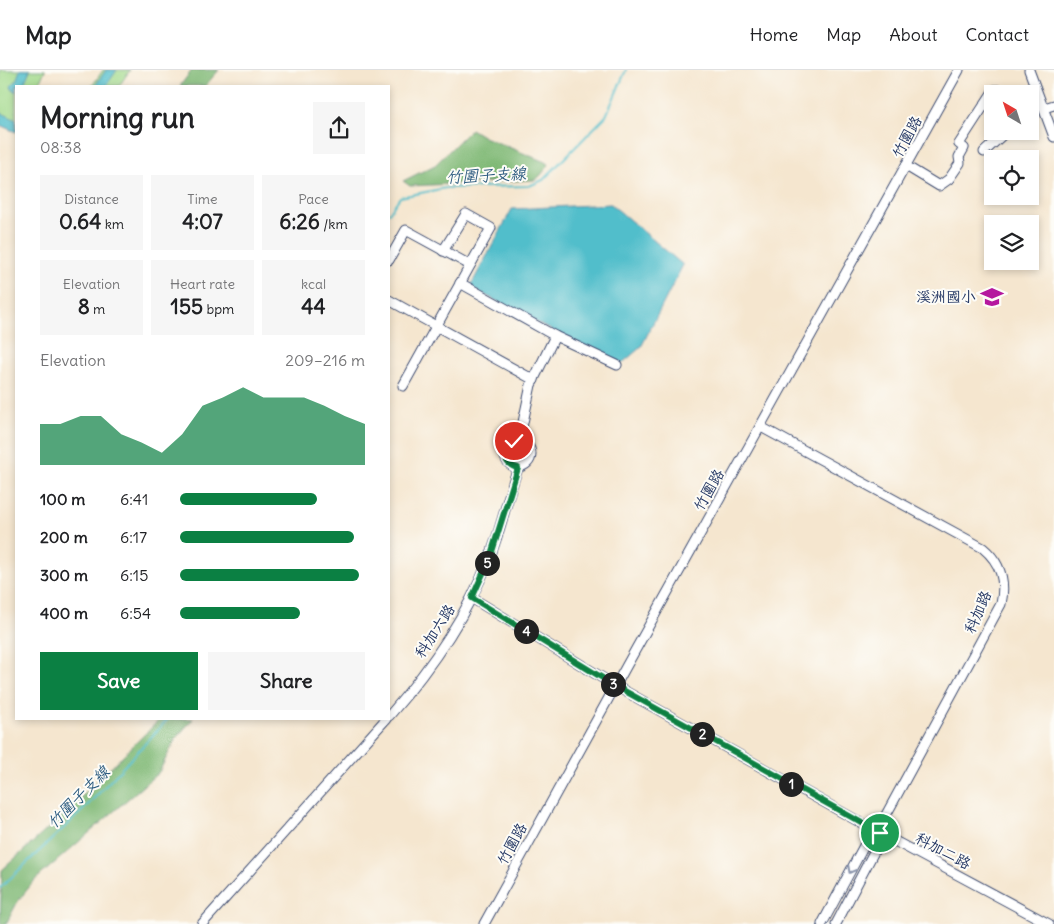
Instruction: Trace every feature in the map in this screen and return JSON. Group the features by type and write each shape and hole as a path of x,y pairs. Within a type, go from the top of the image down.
{"street":[{"name":"竹圍路","path":"484,924 614,685 959,70"},
{"path":"1029,70 1054,137"},
{"path":"906,166 939,186 950,179 960,163 959,157 964,148 959,144 984,105"},
{"path":"1039,105 1054,105"},
{"path":"986,150 998,140"},
{"path":"403,386 490,228 466,214 443,251"},
{"path":"390,258 406,230 470,266"},
{"path":"460,283 555,336 617,365"},
{"path":"390,301 534,380"},
{"path":"518,441 534,380 555,336"},
{"name":"科加路","path":"760,427 976,544 994,557 1000,570 1003,590 1001,604 886,815 877,846 836,924"},
{"path":"518,441 530,447 532,456 527,464 518,468 507,462 505,450 510,443 518,441"},
{"name":"科加六路","path":"390,714 432,662 472,598 490,558 518,468"},
{"name":"科加二路","path":"472,598 614,685 880,833 1049,924"},
{"name":"科加六路","path":"202,924 385,720"},
{"name":"科加路","path":"822,924 867,840 880,833"}],"green space":[{"path":"0,70 45,70 38,85 15,85 15,132 0,125"},
{"path":"103,70 130,70 120,85 93,85"},
{"path":"192,70 219,70 206,85 181,85"},
{"path":"471,129 484,137 549,165 535,180 410,186 403,181 435,165"},
{"path":"517,447 523,450 526,456 523,462 517,465 511,462 508,456 511,450"},
{"path":"159,720 192,720 176,738 159,772 35,880 18,901 6,924 0,924 2,870 61,817"}],"water":[{"path":"20,70 30,70 23,85 15,85 15,91 11,86 16,81"},
{"path":"106,70 117,70 107,85 96,85"},
{"path":"0,112 15,120 15,132 0,125"},
{"path":"611,204 683,265 641,347 619,366 470,287 512,209"}],"waterway":[{"name":"竹圍子支線","path":"390,212 400,197 446,188 529,186 543,180 606,116 626,70"},
{"name":"竹圍子支線","path":"0,888 84,809 167,720"}],"place":[{"name":"溪洲國小","path":"992,297"}],"route":[{"path":"514,441 507,446 505,458 510,465 518,468 490,558 472,598 614,685 880,833"}]}
